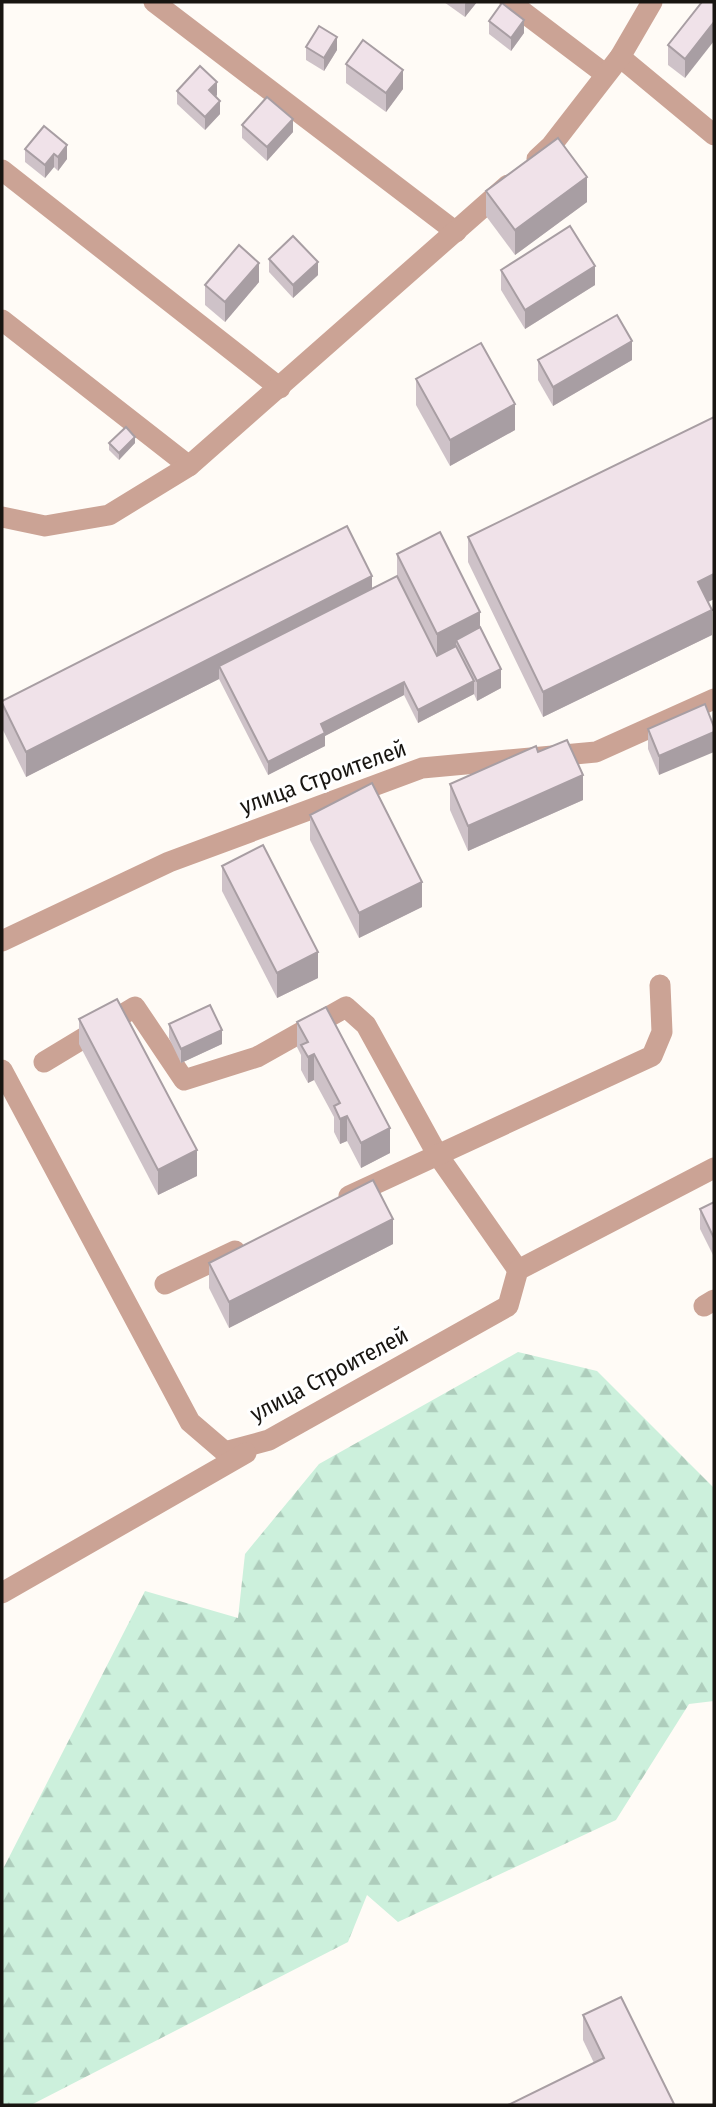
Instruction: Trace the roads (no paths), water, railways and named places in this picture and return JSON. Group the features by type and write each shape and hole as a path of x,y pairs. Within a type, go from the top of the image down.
{"street":[{"path":"154,2 456,233"},
{"path":"510,2 605,74"},
{"path":"2,517 45,527 109,515 189,466 456,233 551,146 620,57 652,2"},
{"path":"620,57 714,135"},
{"path":"2,170 279,388"},
{"path":"2,320 189,466"},
{"name":"улица Строителей","path":"2,941 169,862 422,768 596,752 714,699"},
{"path":"326,1207 652,1056 662,1032 660,985"},
{"path":"44,1062 135,1007 184,1080 257,1057 346,1007 366,1026 437,1154 518,1270 714,1168"},
{"name":"улица Строителей","path":"2,1070 190,1422 225,1452 269,1440 508,1306 518,1270"},
{"path":"164,1284 251,1243"},
{"path":"2,1593 269,1440"}]}
